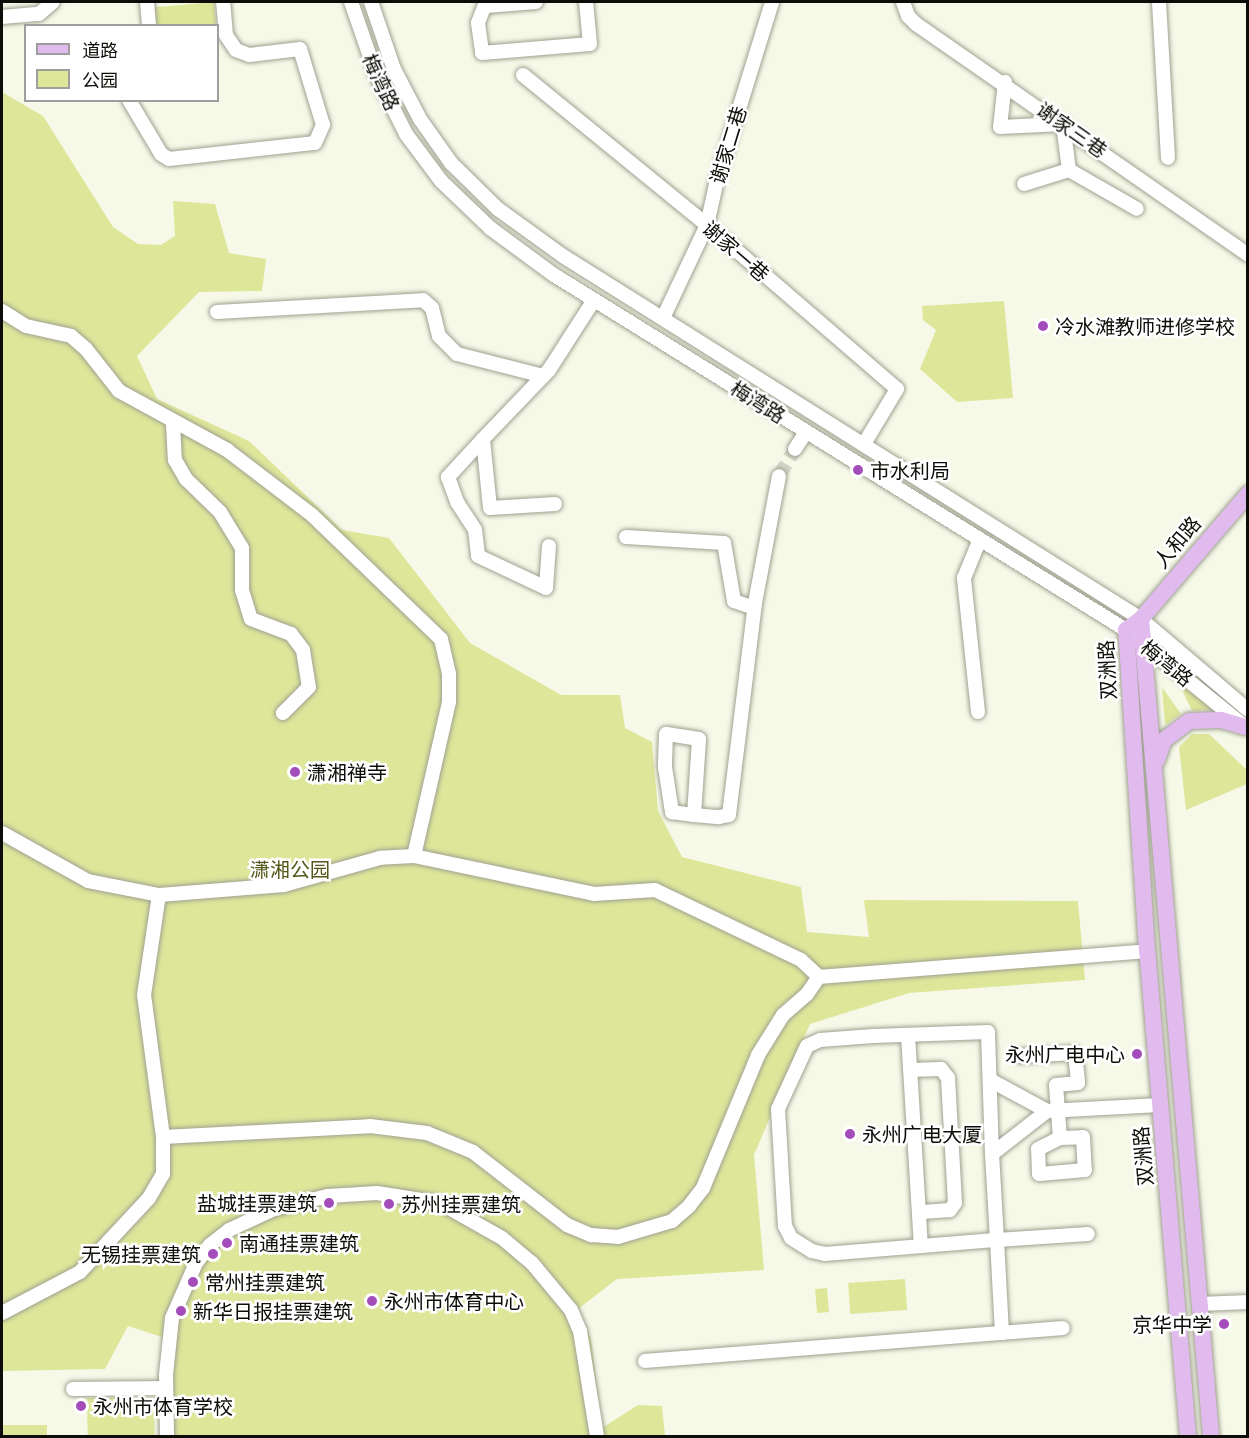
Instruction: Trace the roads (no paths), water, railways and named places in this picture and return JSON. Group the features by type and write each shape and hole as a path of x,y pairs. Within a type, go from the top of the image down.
{"main road":[{"name":"人和路","path":"1141,619 1246,498"},
{"name":"双洲路","path":"1188,1437 1147,951 1126,630 1141,619 1156,766 1211,1437"},
{"path":"1156,766 1164,740 1190,721 1221,720 1246,728"},
{"path":"1139,834 1161,832"}],"street":[{"path":"2,17 39,14 53,2"},
{"path":"147,2 149,24"},
{"path":"130,102 161,154 168,159 315,143 323,125 300,49 249,55 236,50 226,35 223,2"},
{"name":"梅湾路","path":"351,2 388,102 441,181 490,228 594,300 1126,630 1246,728"},
{"name":"梅湾路","path":"370,2 407,96 451,162 530,234 1141,619 1248,710"},
{"path":"536,2 486,4 478,23 482,53 590,44 586,2"},
{"name":"谢家二巷","path":"663,318 707,225 717,180 772,2"},
{"name":"谢家三巷","path":"903,2 908,16 916,24 1005,82 1248,255"},
{"path":"1159,2 1168,158"},
{"name":"谢家一巷","path":"523,75 707,225 897,389 864,444"},
{"path":"1005,82 1000,127 1064,124 1069,170"},
{"path":"1024,184 1069,170 1137,209"},
{"path":"217,312 423,300 432,308 439,336 457,354 543,376"},
{"path":"549,546 546,588 478,556 475,530 457,502 448,477 543,376 594,300"},
{"path":"2,311 26,326 71,336 86,349 119,391 172,423 226,450 275,485 345,545 441,639 447,653 449,702 414,856"},
{"path":"172,423 176,460 186,479 220,512 242,548 242,590 251,619 291,634 303,650 309,687 283,713"},
{"path":"795,449 806,432"},
{"path":"483,439 490,508 555,504"},
{"path":"694,815 699,739 666,734 665,767 672,812 694,815 725,818 731,811 754,608 778,476"},
{"path":"626,537 724,543 734,601 754,608"},
{"path":"978,712 964,578 980,539"},
{"path":"2,833 88,881 159,895 284,885 380,858 414,856 594,894 655,890 801,960 819,977 1147,951"},
{"path":"2,1313 80,1272 149,1198 163,1174 163,1137 144,996 159,895"},
{"path":"163,1137 370,1126 427,1133 473,1152 567,1226 591,1235 618,1237 646,1232 672,1221 703,1188 758,1055 783,1015 807,994 819,977"},
{"path":"1002,1333 997,1240 992,1154 988,1032 812,1042 802,1052 778,1118 785,1226 791,1238 818,1253 997,1240 1088,1234"},
{"path":"908,1035 921,1246"},
{"path":"1020,1056 1075,1053 1078,1083 1056,1085 1053,1111 1059,1138"},
{"path":"910,1070 941,1069 948,1078 955,1203 950,1210 919,1212"},
{"path":"990,1080 1053,1111 1160,1105"},
{"path":"992,1154 1053,1111"},
{"path":"167,1437 166,1388 172,1318 196,1263 210,1245 249,1219 305,1200 360,1193 405,1194 440,1203 473,1220 532,1263 555,1289 580,1331 597,1437"},
{"path":"1200,1304 1248,1302"},
{"path":"645,1361 1064,1328"},
{"path":"73,1389 166,1388"}],"tunnel":[{"path":"779,476 795,449"}],"place":[{"name":"冷水滩教师进修学校","path":"1043,326"},
{"name":"市水利局","path":"858,470"},
{"name":"潇湘禅寺","path":"295,772"},
{"name":"永州广电中心","path":"1137,1054"},
{"name":"永州广电大厦","path":"850,1134"},
{"name":"盐城挂票建筑","path":"329,1203"},
{"name":"苏州挂票建筑","path":"389,1204"},
{"name":"南通挂票建筑","path":"227,1243"},
{"name":"无锡挂票建筑","path":"213,1254"},
{"name":"常州挂票建筑","path":"193,1282"},
{"name":"永州市体育中心","path":"372,1301"},
{"name":"新华日报挂票建筑","path":"181,1311"},
{"name":"京华中学","path":"1224,1324"},
{"name":"永州市体育学校","path":"81,1406"}],"park label":[{"name":"潇湘公园","path":"290,869"}]}
